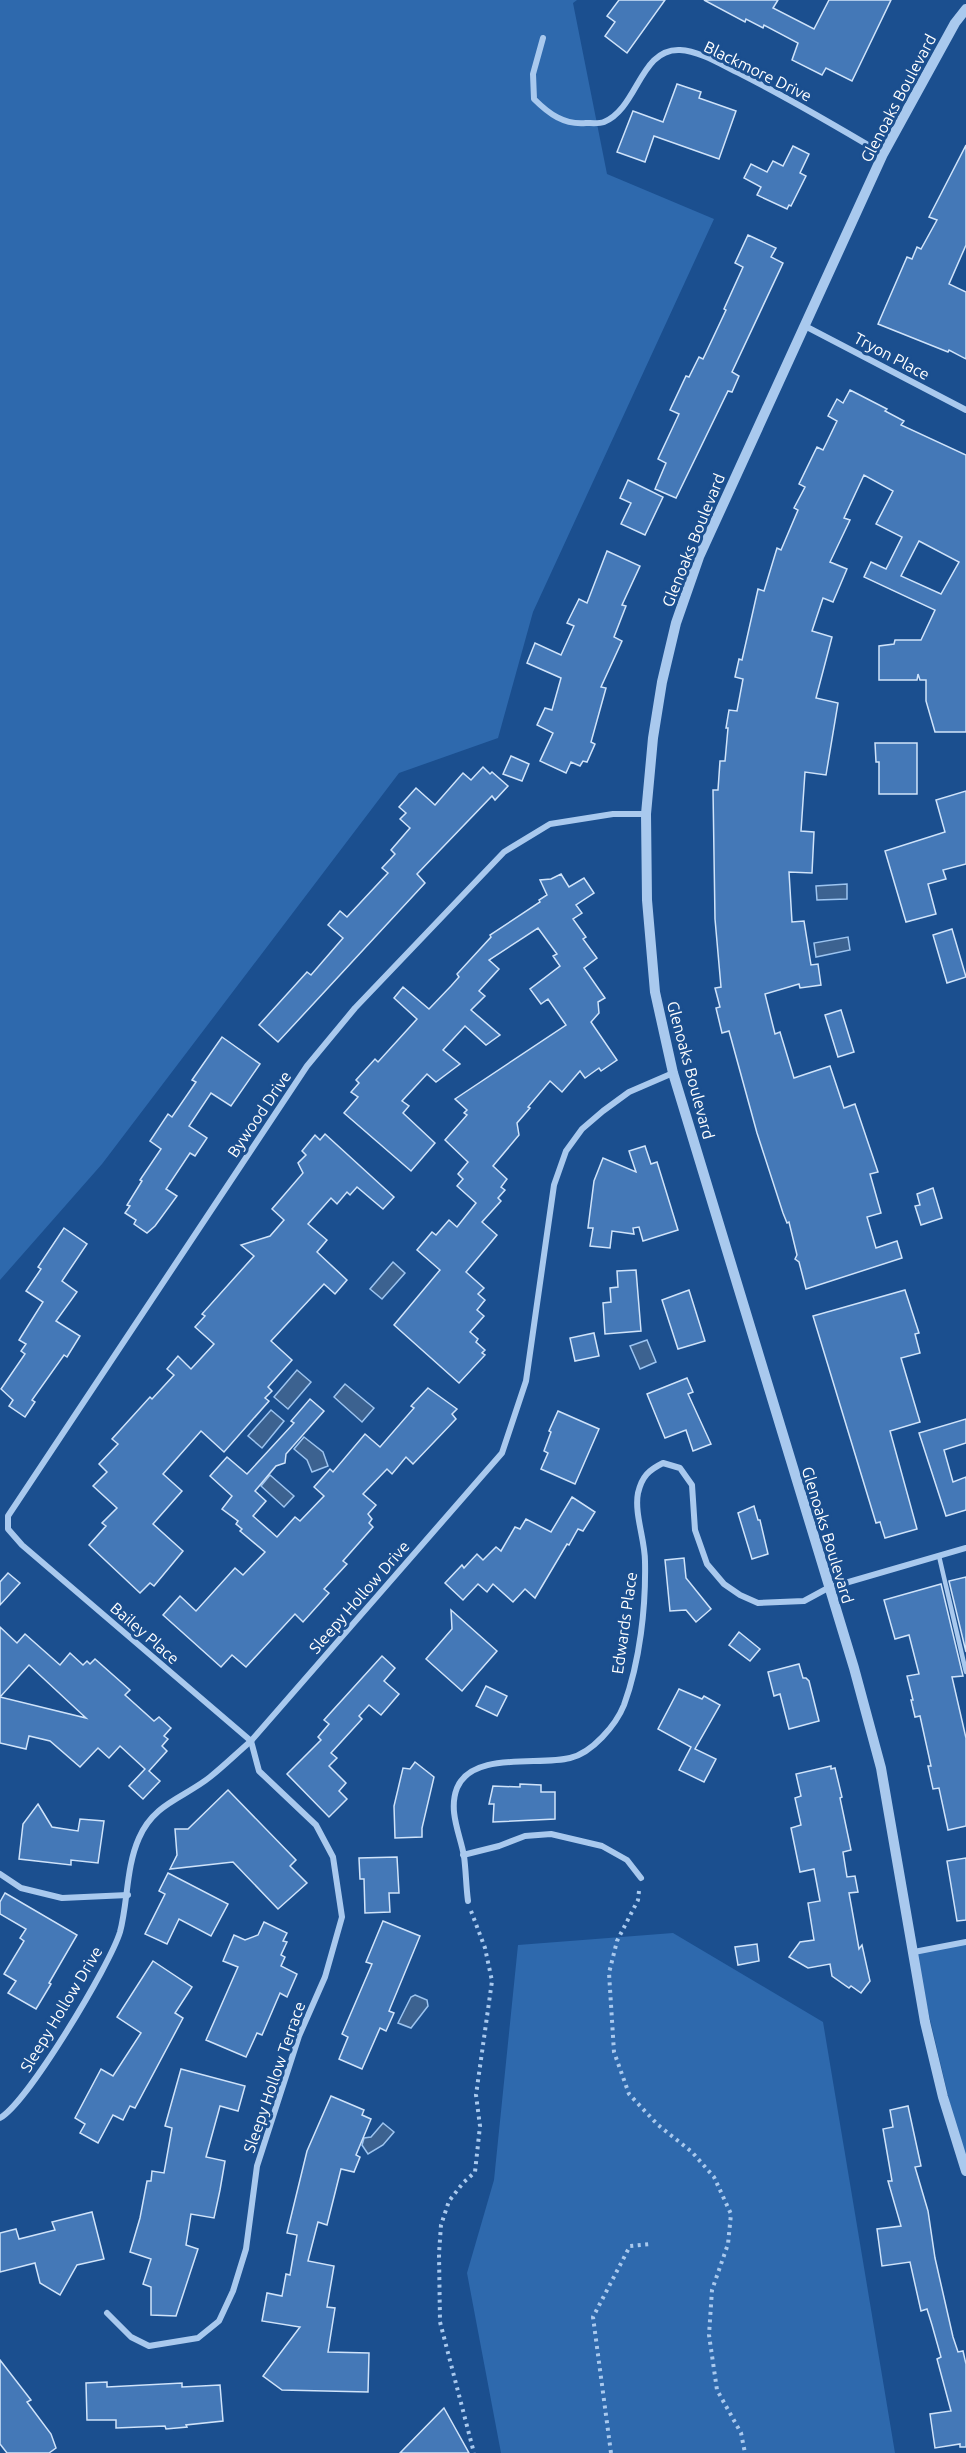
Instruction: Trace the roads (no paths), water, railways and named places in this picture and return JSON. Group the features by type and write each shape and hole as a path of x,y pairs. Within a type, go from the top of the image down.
{"street":[{"name":"Glenoaks Boulevard","path":"966,9 944,41 883,154 699,557 676,623 662,682 653,738 646,814 647,900 655,992 673,1073 854,1668 881,1768 925,2022 943,2097 966,2171"},
{"name":"Blackmore Drive","path":"543,38 532,74 534,99 551,115 576,124 604,122 628,104 645,70 661,54 680,50 711,59 773,90 883,154"},
{"name":"Tryon Place","path":"805,326 966,410"},
{"name":"Bywood Drive","path":"22,1545 8,1528 8,1516 12,1506 307,1066 355,1008 504,852 550,824 613,814 646,814"},
{"name":"Sleepy Hollow Drive","path":"0,2118 12,2110 36,2078 106,1965 119,1934 139,1838 152,1817 176,1797 208,1779 251,1741 502,1453 526,1381 554,1185 566,1151 582,1129 629,1092 673,1073"},
{"name":"Edwards Place","path":"468,1901 464,1855 454,1816 457,1788 471,1771 495,1763 573,1758 611,1729 623,1706 631,1678 644,1599 645,1559 638,1494 647,1472 663,1463 680,1468 692,1485 695,1530 707,1564 724,1584 740,1595 759,1603 804,1601 828,1588 966,1548"},
{"name":"Bailey Place","path":"22,1545 251,1741"},
{"name":"Sleepy Hollow Terrace","path":"107,2313 131,2337 149,2346 198,2338 219,2321 233,2291 246,2250 257,2166 299,2036 325,1977 342,1917 333,1857 316,1825 260,1771 251,1741"},
{"path":"464,1855 499,1846 525,1836 551,1834 602,1846 627,1860 641,1878"},
{"path":"0,1874 21,1888 62,1898 128,1895"},
{"path":"914,1952 966,1942"}],"lane":[{"path":"939,1556 966,1672"}]}
